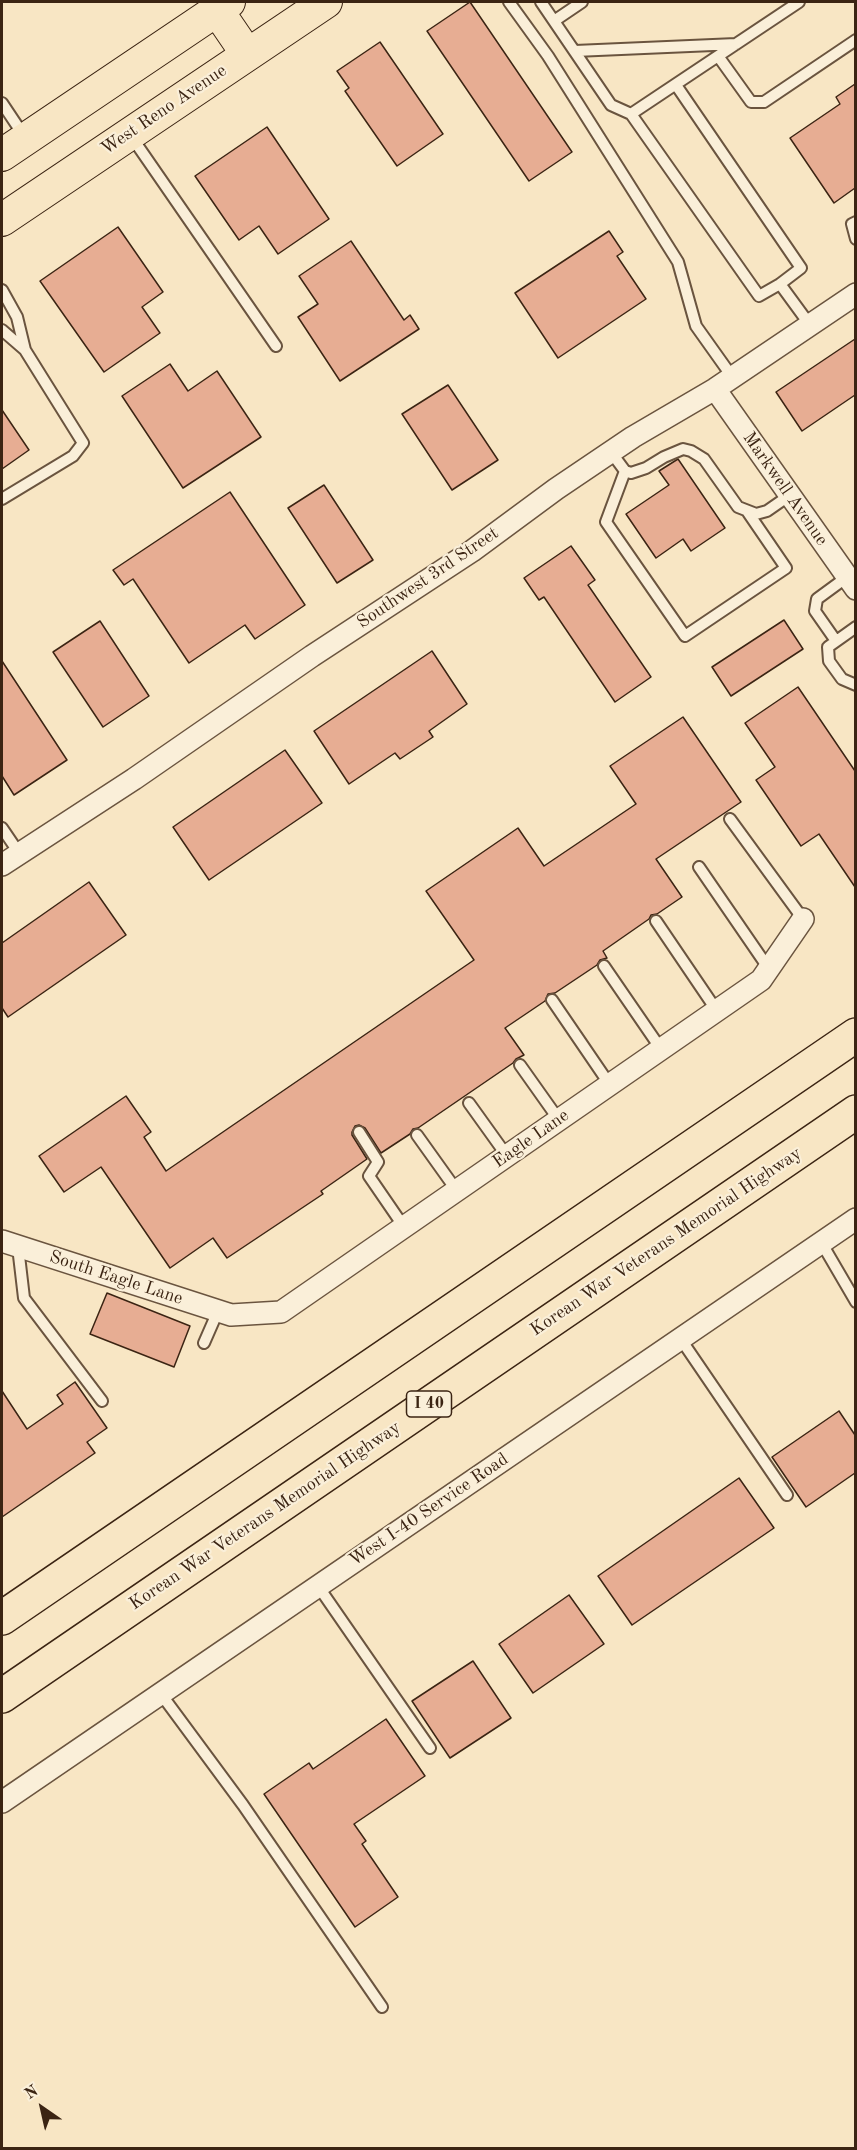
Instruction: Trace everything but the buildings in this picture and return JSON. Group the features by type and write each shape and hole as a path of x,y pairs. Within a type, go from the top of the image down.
{"highway":[{"path":"2,1618 855,1035"},
{"name":"Korean War Veterans Memorial Highway","path":"2,1696 855,1113"}],"main road":[{"name":"West Reno Avenue","path":"2,220 326,2"},
{"path":"14,147 218,4 248,54"}],"street":[{"name":"Southwest 3rd Street","path":"10,859 134,779 312,656 472,550 611,452 724,383 855,294"},
{"name":"Markwell Avenue","path":"724,383 790,495 851,583"},
{"name":"Eagle Lane","path":"224,1313 281,1312 761,980 803,919"},
{"name":"West I-40 Service Road","path":"2,1802 855,1219"},
{"name":"South Eagle Lane","path":"6,1244 224,1313"}],"lane":[{"path":"509,2 548,56 678,262 696,326 724,383"},
{"path":"541,2 611,105 631,114 759,296 801,268 676,85"},
{"path":"554,21 582,2"},
{"path":"631,114 799,2"},
{"path":"718,56 751,102 764,102 855,40"},
{"path":"574,51 736,44"},
{"path":"2,103 14,147"},
{"path":"129,134 176,198 276,346"},
{"path":"855,222 852,224 855,239"},
{"path":"780,284 810,325"},
{"path":"2,290 17,317 25,350"},
{"path":"2,330 25,350 82,443 73,456 2,499"},
{"path":"611,452 625,471 631,473 683,449 691,451 704,459 738,507 756,514 767,511 790,495"},
{"path":"625,471 606,522 685,636 786,568 747,511"},
{"path":"836,641 815,611 817,599 851,583"},
{"path":"855,627 828,647 829,661 842,679 855,685"},
{"path":"730,819 803,919"},
{"path":"2,828 10,859"},
{"path":"699,867 769,969"},
{"path":"656,921 717,1011"},
{"path":"604,966 661,1049"},
{"path":"552,1000 610,1085"},
{"path":"520,1065 559,1120"},
{"path":"469,1103 507,1156"},
{"path":"359,1132 378,1162 369,1176 404,1227"},
{"path":"417,1135 457,1191"},
{"path":"821,1242 855,1302"},
{"path":"6,1244 24,1298 102,1401"},
{"path":"204,1343 224,1313"},
{"path":"680,1338 787,1496"},
{"path":"318,1586 430,1748"},
{"path":"161,1694 243,1805 382,2007"}]}
